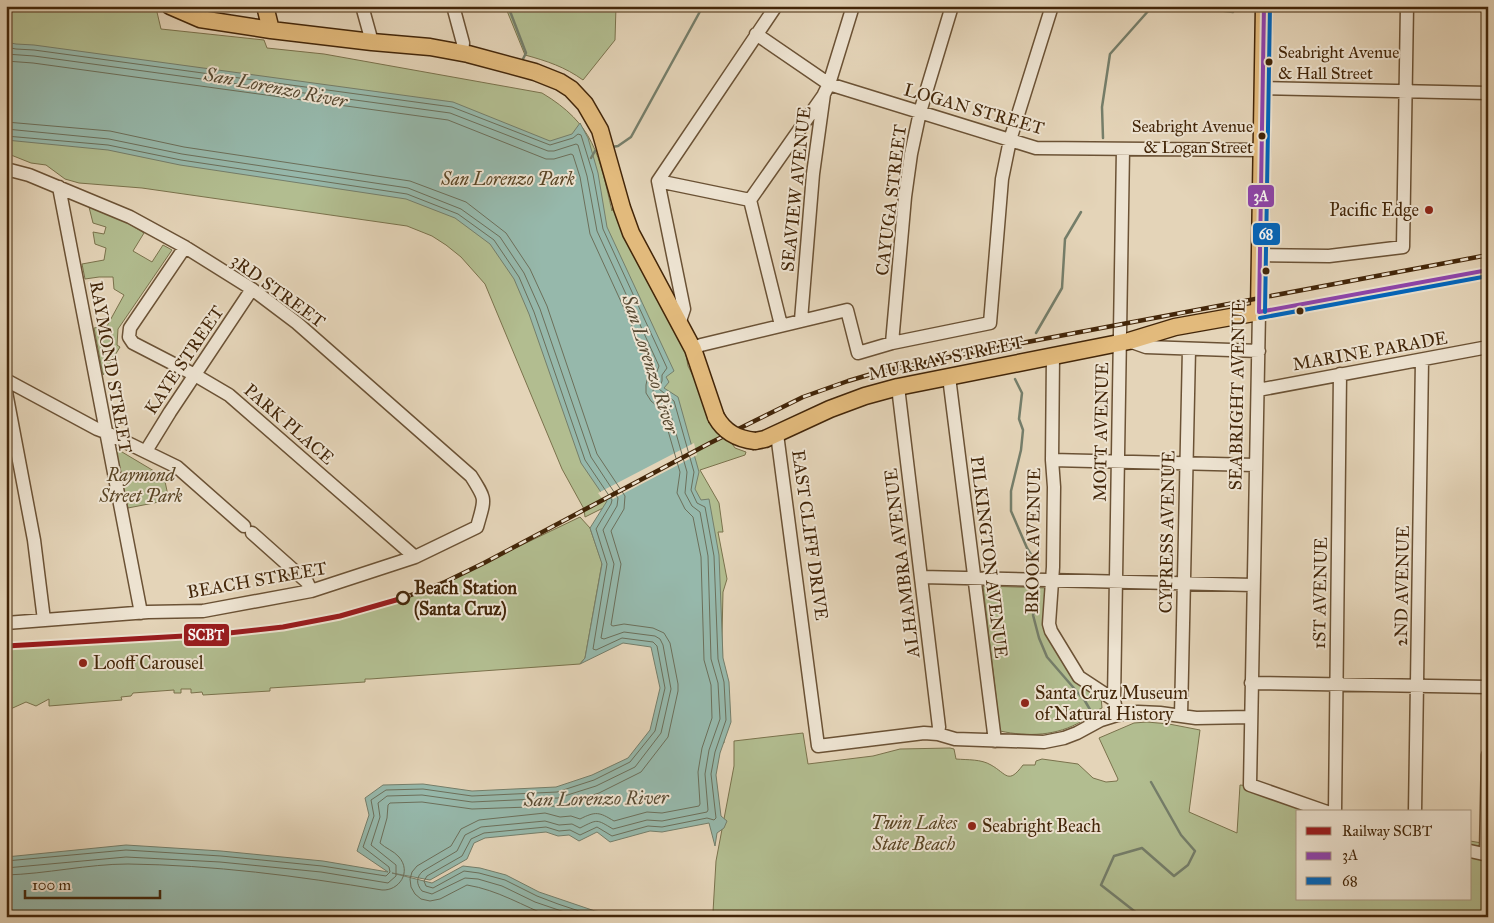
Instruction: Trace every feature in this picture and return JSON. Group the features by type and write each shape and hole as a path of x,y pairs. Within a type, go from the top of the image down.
{"main road":[{"name":"EAST CLIFF DRIVE","path":"170,6 200,19 271,30 430,47 462,53 548,76 571,89 585,104 600,130 631,233 693,348 716,418 731,434 738,437 755,441 777,434"},
{"path":"265,6 271,30"},
{"name":"SEABRIGHT AVENUE","path":"1259,312 1264,6"},
{"name":"MURRAY STREET","path":"777,434 830,409 865,396 898,387 1124,341 1175,327 1259,312"}],"street":[{"path":"362,6 372,42"},
{"path":"453,6 464,44 462,53"},
{"path":"676,318 681,295 658,181 776,6"},
{"name":"SEAVIEW AVENUE","path":"801,320 813,174 827,89 853,6"},
{"name":"CAYUGA STREET","path":"892,343 905,197 911,154 920,112 952,6"},
{"path":"693,348 846,310 858,353 892,343 990,323 1002,179 1010,140 1052,6"},
{"path":"1260,255 1329,256 1403,247 1407,6"},
{"name":"LOGAN STREET","path":"756,34 827,89 920,112 1036,148 1261,150"},
{"path":"1262,88 1488,93"},
{"path":"781,325 750,200 827,89"},
{"name":"MOTT AVENUE","path":"1117,715 1114,700 1118,463 1124,341 1120,325 1123,149"},
{"name":"3RD STREET","path":"7,169 29,175 111,208 185,247 252,289 297,323 471,476 482,493 484,502"},
{"path":"658,181 750,200"},
{"name":"RAYMOND STREET","path":"59,187 141,613"},
{"name":"PARK PLACE","path":"185,247 130,328 129,337 136,346 195,375 229,395 415,557"},
{"name":"KAYE STREET","path":"146,451 252,289"},
{"name":"SEABRIGHT AVENUE","path":"1259,312 1250,785 1321,810"},
{"name":"MURRAY STREET","path":"1124,341 1146,347 1259,351"},
{"name":"MARINE PARADE","path":"1258,390 1488,347"},
{"name":"CYPRESS AVENUE","path":"1180,716 1189,349"},
{"name":"BROOK AVENUE","path":"1053,356 1052,460 1054,487 1051,631 1079,677 1114,700"},
{"name":"2ND AVENUE","path":"1415,810 1422,360"},
{"name":"1ST AVENUE","path":"1335,810 1340,374"},
{"name":"PILKINGTON AVENUE","path":"949,377 995,741"},
{"path":"6,380 97,429 177,467 307,582 311,591"},
{"name":"ALHAMBRA AVENUE","path":"898,387 922,577 939,727 938,734"},
{"path":"6,392 34,540 44,620"},
{"name":"EAST CLIFF DRIVE","path":"777,434 818,746 924,733 938,734 955,739 1044,742 1077,733 1101,720 1117,715 1138,712 1196,718 1251,717"},
{"path":"1052,460 1255,465"},
{"name":"BEACH STREET","path":"6,623 203,610 311,591 415,557 477,526 484,502"},
{"path":"922,577 1116,580 1253,585"},
{"path":"1251,683 1488,687"},
{"path":"1472,851 1487,855 1488,755"}],"green space":[{"name":"San Lorenzo Park","path":"6,6 152,6 156,8 161,29 264,40 267,48 324,54 542,93 573,117 584,129 592,143 603,173 612,211 614,204 684,344 688,366 714,417 735,448 746,452 745,455 700,470 719,503 723,532 718,532 727,579 723,592 722,635 724,743 715,742 650,500 601,509 585,517 584,509 562,469 485,284 461,257 432,236 407,226 142,188 79,183 65,179 46,165 31,163 6,153"},
{"path":"505,6 616,6 615,40 583,80 556,65 525,55"},
{"path":"89,207 126,222 144,233 133,251 152,262 163,245 172,250 118,329 117,345 120,347 103,375 94,328 107,326 124,295 114,289 113,277 85,279 82,264 104,260 106,248 95,244 93,232 104,234 106,227 93,223"},
{"name":"Raymond Street Park","path":"117,449 164,477 169,500 128,508 115,451"},
{"path":"580,517 590,528 602,563 585,658 580,664 365,679 365,682 270,688 270,691 203,695 202,692 191,693 191,689 181,689 181,693 174,693 174,690 133,693 131,696 121,697 122,700 49,706 49,699 36,706 26,702 6,711 6,649 264,632 347,617 424,592"},
{"path":"983,586 1048,588 1047,631 1101,697 1102,708 1063,730 1042,734 1000,731"},
{"name":"Twin Lakes State Beach","path":"1134,723 1169,724 1200,730 1189,812 1237,833 1240,785 1250,786 1321,810 1296,810 1296,900 1472,900 1472,841 1488,844 1488,917 719,917 713,912 716,861 734,766 734,741 803,733 808,764 873,756 900,749 950,748 954,749 956,759 983,762 1007,776 1014,775 1023,765 1035,765 1036,761 1042,759 1078,764 1093,778 1106,782 1117,781 1118,779 1099,738"}],"water":[{"name":"San Lorenzo River","path":"6,42 453,102 550,141 572,134 580,123 588,138 598,173 607,227 674,371 666,377 669,382 664,388 678,397 699,472 695,489 701,500 709,499 719,555 723,658 729,682 731,722 720,753 716,775 721,816 727,821 724,828 717,833 715,846 709,823 662,832 650,831 610,842 597,832 579,841 569,835 558,836 546,832 485,838 474,843 467,859 430,880 392,873 432,883 463,866 480,868 506,875 539,892 595,911 638,917 6,917 6,857 126,845 221,851 323,861 388,872 357,851 369,815 365,798 383,785 423,784 472,791 556,787 592,775 628,758 650,730 660,688 651,647 623,643 580,664 585,658 602,564 590,528 607,501 581,463 529,314 514,279 490,244 455,218 406,199 180,165 108,150 6,140"}],"pier":[{"path":"694,443 697,455 613,499 611,497 604,501 598,493"}],"waterway":[{"path":"508,6 526,53 523,59"},
{"path":"612,147 618,146 631,137 703,6"},
{"path":"1103,138 1102,107 1110,54 1150,9 1180,10 1193,7 1233,12"},
{"path":"591,158 595,151 599,150"},
{"path":"1036,333 1062,288 1065,239 1081,212"},
{"path":"1015,379 1022,393 1019,419 1023,430 1021,450 1011,491 1011,511 1027,548 1037,564 1037,575"},
{"path":"1037,583 1037,598 1033,615 1039,638 1047,657 1085,701 1092,713"},
{"path":"1139,917 1138,914 1101,885 1114,856 1142,848 1174,876 1188,865 1195,851 1181,835 1151,782"}],"railway":[{"path":"403,598 445,582 484,563 710,443 803,397 848,381 875,373 969,353 1488,255"}],"rail line":[{"name":"SCBT","path":"6,646 220,634 283,627 340,616 403,598"}],"transit line":[{"name":"3A","path":"1259,312 1264,6"},
{"name":"68","path":"1265,312 1270,6"},
{"name":"3A","path":"1259,312 1488,270"},
{"name":"68","path":"1260,318 1488,276"}],"place":[{"name":"Seabright Avenue & Hall Street","path":"1269,62"},
{"name":"Seabright Avenue & Logan Street","path":"1262,136"},
{"name":"Pacific Edge","path":"1429,210"},
{"name":"Beach Station (Santa Cruz)","path":"403,598"},
{"name":"Looff Carousel","path":"83,663"},
{"name":"Santa Cruz Museum of Natural History","path":"1025,703"},
{"name":"Seabright Beach","path":"972,826"}]}
